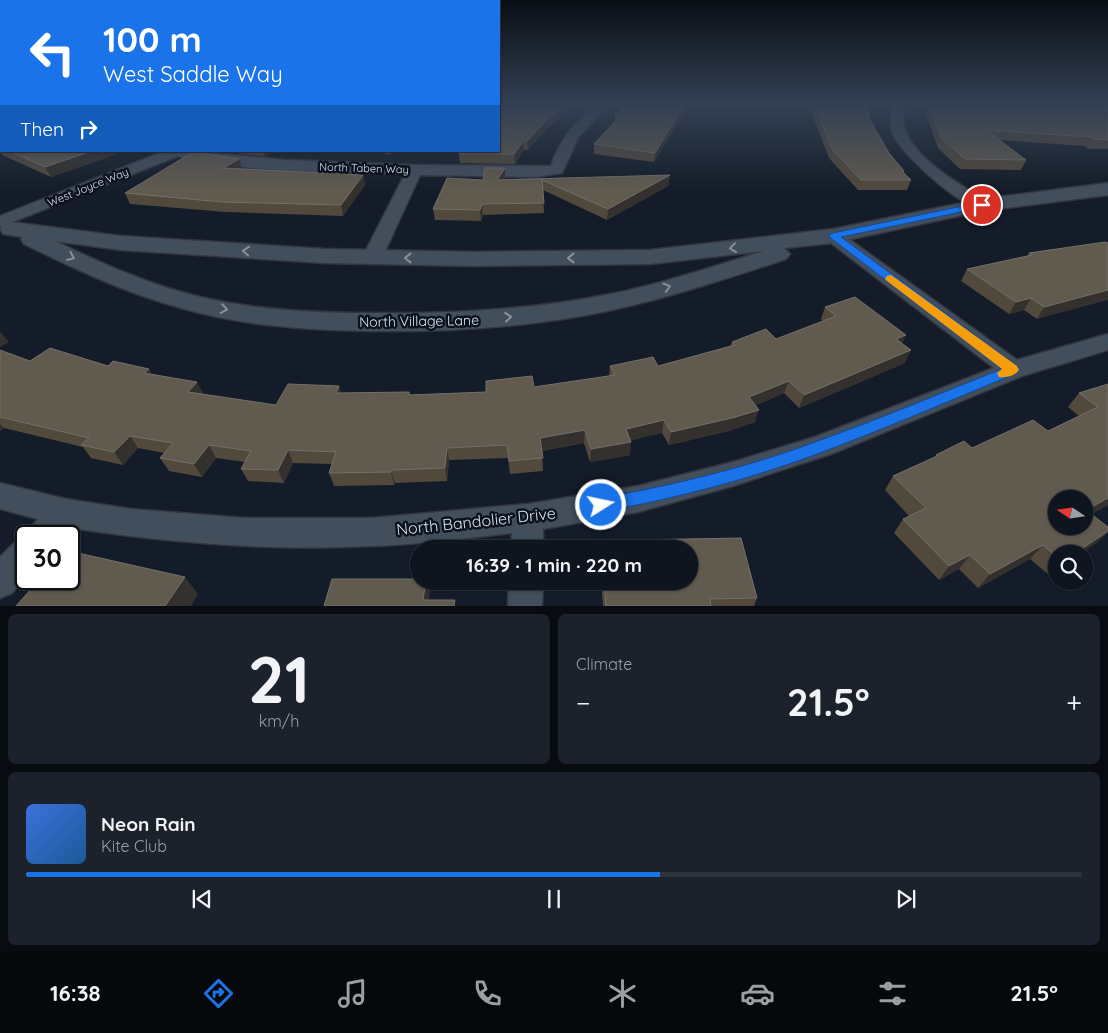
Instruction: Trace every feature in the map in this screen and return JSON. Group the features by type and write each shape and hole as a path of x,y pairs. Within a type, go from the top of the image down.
{"street":[{"name":"North Taben Way","path":"174,152 202,158 285,165 535,172 557,170 568,140 572,134"},
{"path":"900,134 905,143 929,169 982,205"},
{"name":"West Joyce Way","path":"4,225 174,152"},
{"path":"285,165 304,152"},
{"path":"372,258 415,170"},
{"name":"North Village Lane","path":"4,225 121,243 372,258 650,257 833,236 982,205 1108,190"},
{"name":"North Village Lane","path":"4,225 119,280 186,301 220,309 331,322 414,323 472,321 543,314 612,302 742,266 833,236"},
{"path":"833,236 1013,370"},
{"name":"North Bandolier Drive","path":"0,496 66,513 131,523 244,532 372,532 528,518 638,499 733,474 822,446 1013,370 1108,342"},
{"path":"54,525 66,513"},
{"path":"527,540 528,518"},
{"path":"0,581 15,565"},
{"path":"525,606 526,590"}],"building":[{"path":"500,134 533,134 527,141 524,140 514,154 459,154 460,152 500,152"},
{"path":"603,134 666,134 655,153 594,144"},
{"path":"826,134 878,134 889,153 911,180 861,180 832,149"},
{"path":"940,134 992,134 1026,160 965,159 942,139"},
{"path":"1050,134 1108,134 1108,140"},
{"path":"12,152 89,152 45,167"},
{"path":"193,152 239,159 223,168 363,175 341,205 222,202 125,193"},
{"path":"485,168 505,168 497,180 670,175 608,209 542,180 544,203 482,204 480,210 433,209 447,178 483,180"},
{"path":"1108,243 1108,290 1044,307 1031,298 1016,302 967,269 1032,255 1029,253"},
{"path":"855,297 906,335 896,339 911,350 804,395 789,381 749,397 759,410 732,418 671,432 664,420 626,429 631,442 591,449 585,430 540,438 543,458 509,461 507,445 447,448 445,468 391,470 391,472 329,473 336,452 288,450 278,470 241,469 251,451 209,445 194,464 160,458 173,443 130,436 114,452 81,445 89,438 0,417 0,350 30,361 50,348 108,366 113,361 149,369 144,373 197,382 188,392 276,405 288,384 339,386 336,393 409,392 409,395 486,392 486,381 532,376 534,387 615,375 610,366 653,357 658,366 735,345 732,342 766,329 776,339 836,316 825,307"},
{"path":"1108,384 1108,498 1093,506 1093,490 1048,490 1048,535 1093,535 1093,515 1108,527 1108,531 1087,545 1048,545 1048,549 1043,545 990,574 970,555 949,566 903,519 926,508 893,476 937,456 964,441 972,448 1033,420 1048,431 1098,407 1079,393"},
{"path":"741,538 757,598 710,599 711,606 606,606 605,590 698,590 698,540 631,540"},
{"path":"80,553 185,577 165,606 16,606 30,590 80,590"},
{"path":"332,579 410,579 410,590 425,590 423,600 455,600 454,606 324,606"}],"slow traffic":[{"path":"891,279 1013,370 1004,373"}],"route":[{"path":"601,505 638,499 733,474 822,446 1013,370 833,236 982,205"}]}
